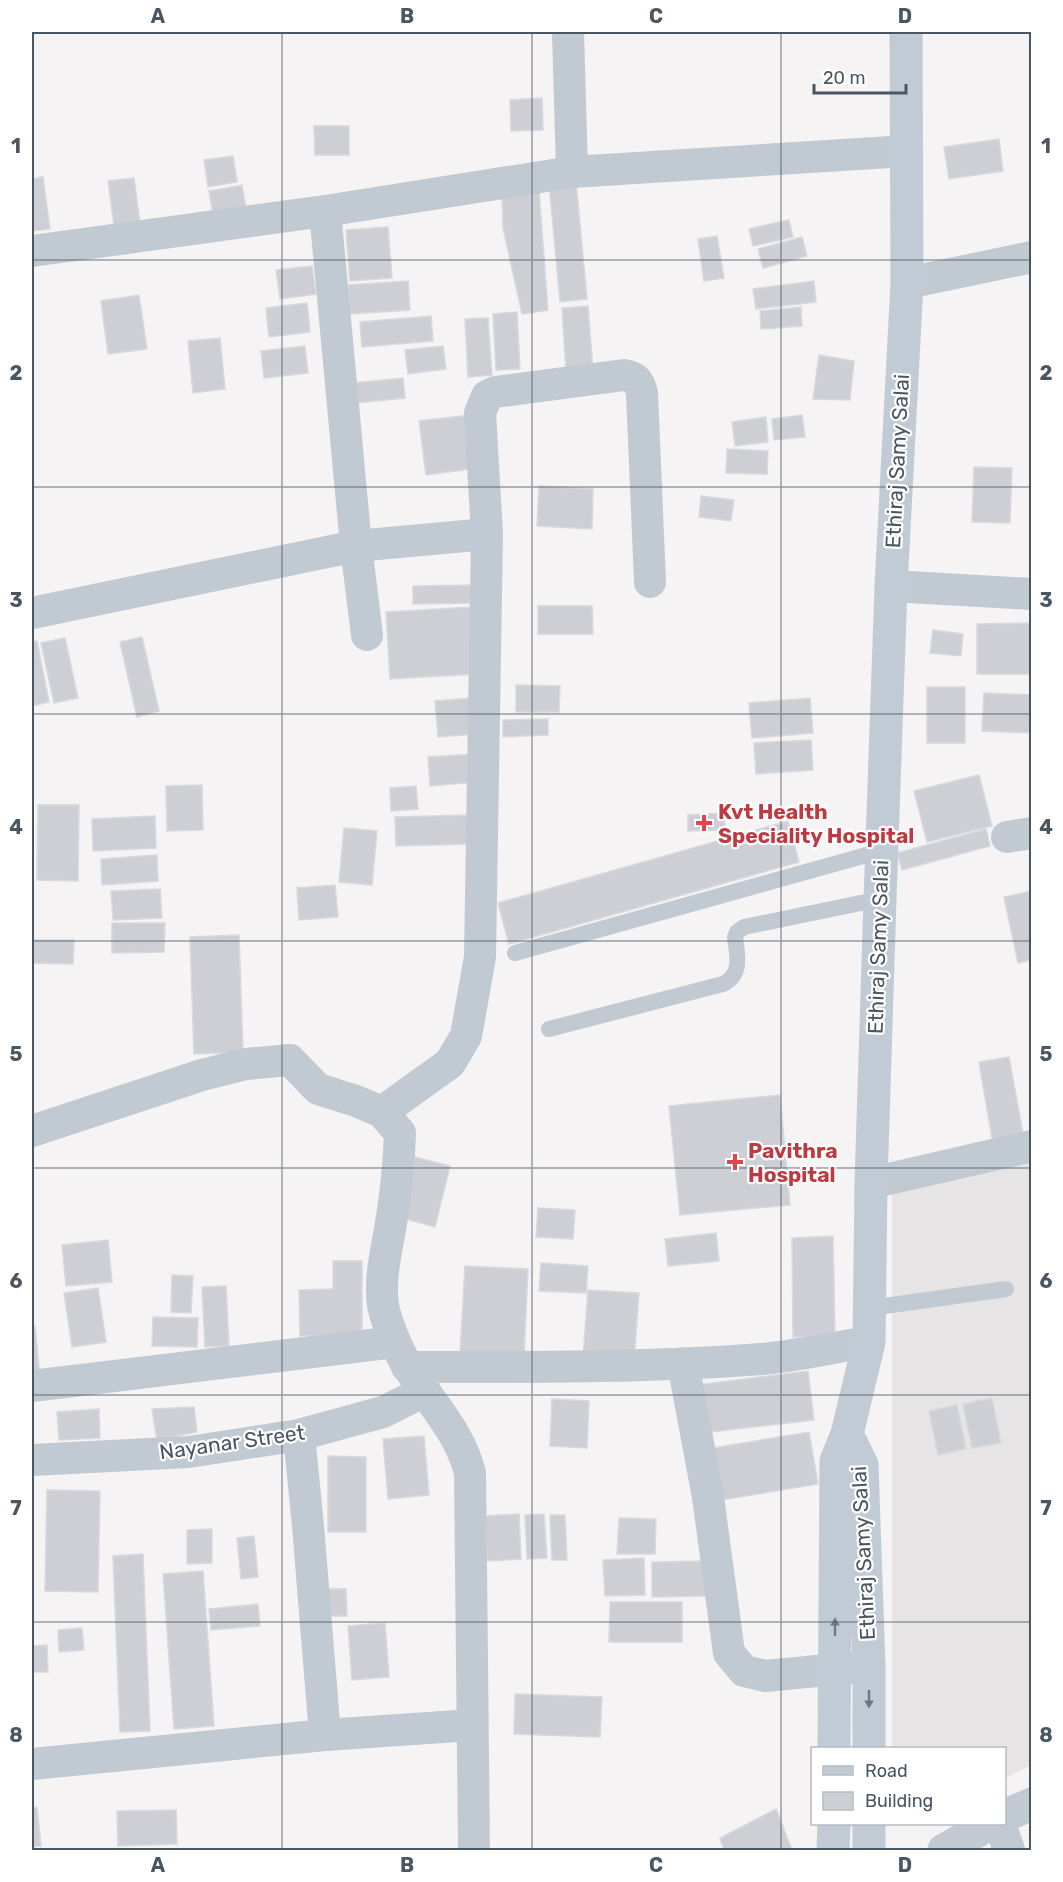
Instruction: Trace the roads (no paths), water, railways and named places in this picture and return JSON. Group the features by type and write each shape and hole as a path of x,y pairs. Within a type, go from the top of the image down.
{"main road":[{"name":"Ethiraj Samy Salai","path":"869,1747 869,1666 862,1465 847,1434 870,1342 879,899 891,586 907,283 906,32"},
{"path":"834,1747 836,1461 847,1434"},
{"path":"833,1851 834,1825"},
{"path":"869,1825 869,1851"}],"street":[{"path":"568,32 572,171"},
{"path":"32,251 325,211 572,171 907,151"},
{"path":"325,211 356,546 367,635"},
{"path":"907,283 1032,257"},
{"path":"382,1112 450,1063 466,1036 480,957 487,534 480,413 487,396 495,392 624,375 638,380 642,393 650,582"},
{"path":"32,613 356,546 487,534"},
{"path":"891,586 1032,594"},
{"path":"32,1131 202,1075 246,1065 290,1060 318,1089 382,1112 400,1132 398,1178 382,1280 383,1305 409,1367 457,1437 467,1459 470,1473 474,1851"},
{"path":"872,1183 1032,1146"},
{"path":"32,1386 409,1367 683,1364 764,1359 870,1342"},
{"path":"683,1364 708,1497 729,1653 744,1671 765,1676 869,1666"},
{"name":"Nayanar Street","path":"32,1461 189,1452 299,1435 383,1412 409,1367"},
{"path":"299,1435 325,1735"},
{"path":"32,1764 325,1735 472,1725"},
{"path":"1006,1816 1032,1804"},
{"path":"944,1851 988,1825"},
{"path":"1000,1825 1009,1851"}],"lane":[{"path":"515,952 881,851"},
{"path":"549,1029 731,980 737,972 735,937 737,932 744,927 879,899"},
{"path":"870,1308 1006,1289"}],"place":[{"name":"Kvt Health Speciality Hospital","path":"704,823"},
{"name":"Pavithra Hospital","path":"735,1162"}]}
